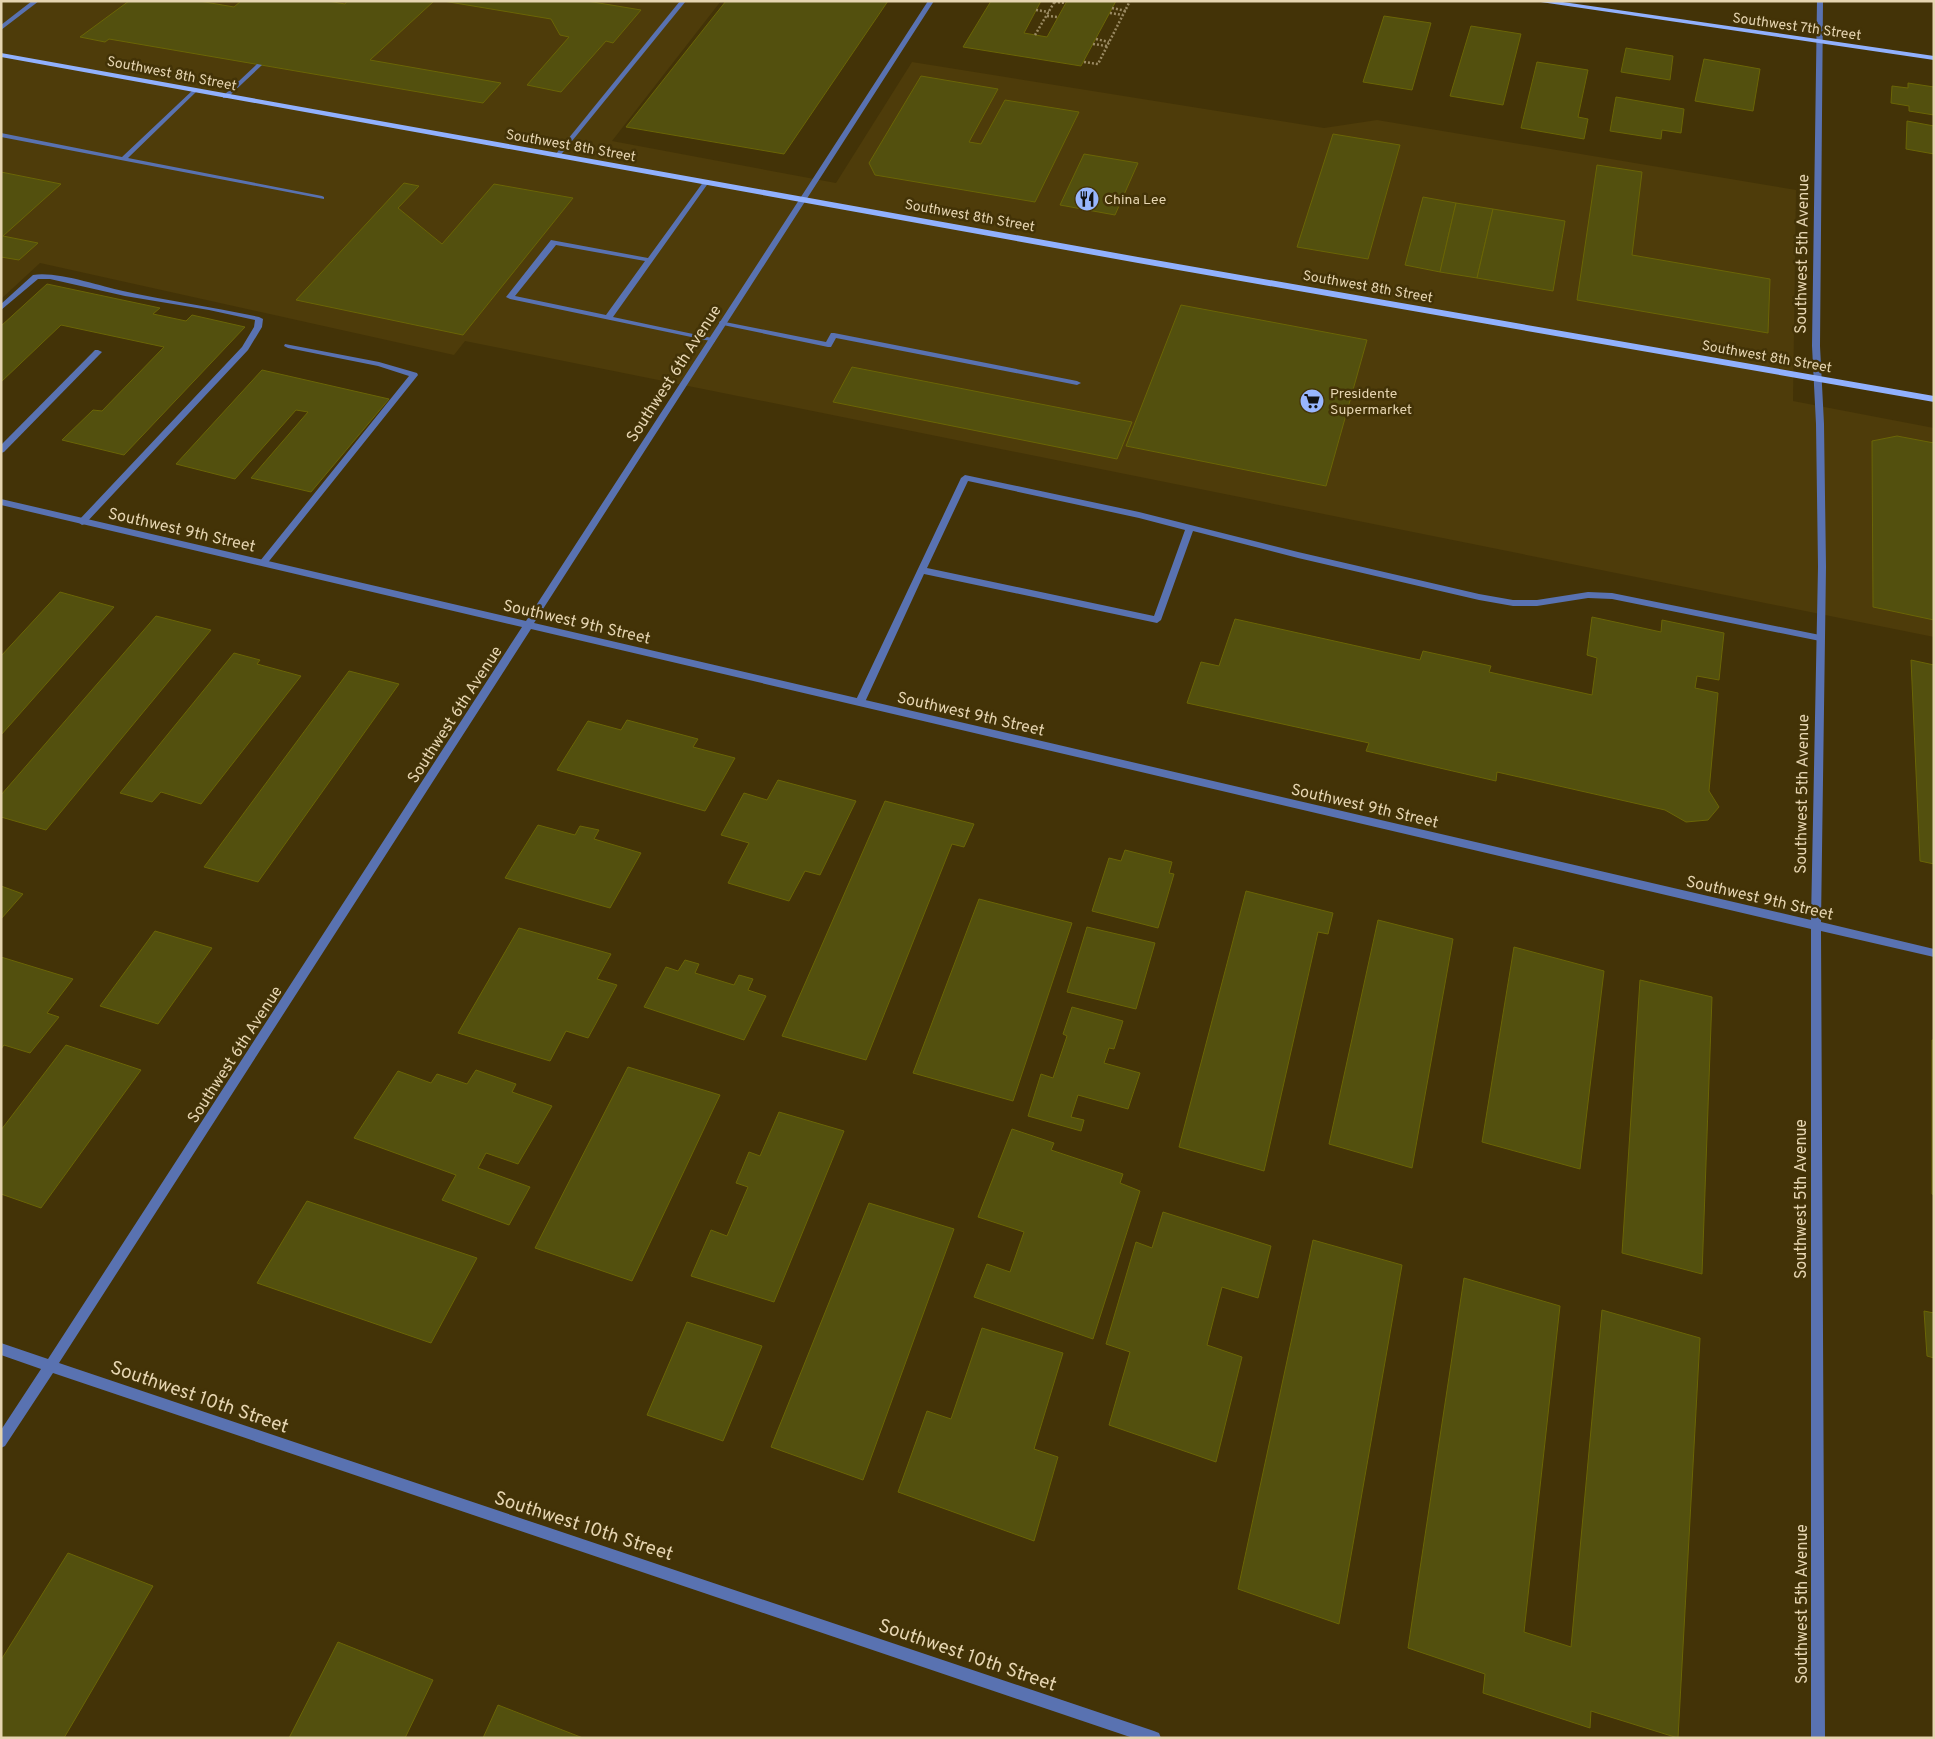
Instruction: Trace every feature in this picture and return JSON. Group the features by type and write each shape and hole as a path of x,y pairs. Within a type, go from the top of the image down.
{"main road":[{"name":"Southwest 7th Street","path":"1538,1 1934,58"},
{"name":"Southwest 8th Street","path":"1,55 225,97 1934,399"}],"street":[{"path":"1,28 36,1"},
{"path":"557,156 683,1"},
{"name":"Southwest 6th Avenue","path":"1,1442 931,1"},
{"name":"Southwest 5th Avenue","path":"1818,1738 1816,926 1820,638 1820,424 1818,378 1820,1"},
{"path":"225,97 259,65"},
{"path":"123,159 194,91"},
{"path":"1,135 322,198"},
{"path":"608,318 706,182"},
{"path":"649,260 554,242 510,297 712,340"},
{"path":"1,308 36,278 50,277 125,294 209,308 259,319 258,327 244,348 82,522"},
{"path":"723,324 828,345 834,335 1077,383"},
{"path":"262,563 414,375 379,364 288,346"},
{"path":"1,450 98,352"},
{"path":"860,702 965,478 1139,515 1298,556 1513,603 1537,603 1588,595 1612,596 1820,638"},
{"name":"Southwest 9th Street","path":"1,502 1934,953"},
{"path":"921,570 1157,620 1190,528"},
{"name":"Southwest 10th Street","path":"1,1349 1154,1738"}],"path":[{"path":"1084,62 1098,64 1130,1"},
{"path":"1035,35 1055,2 1066,3"},
{"path":"1112,8 1126,11"},
{"path":"1036,10 1049,12"},
{"path":"1110,13 1123,15"},
{"path":"1046,16 1058,18"},
{"path":"1096,40 1109,42"},
{"path":"1093,44 1107,46"}],"shaded area":[{"path":"1,1 721,1 612,141 836,183 912,62 1324,128 1377,120 1796,190 1793,401 1934,428 1934,637 465,341 454,355 40,263 1,299"}],"building":[{"path":"129,1 199,1 234,7 241,1 328,1 345,4 347,1 434,1 370,60 501,83 483,103 109,39 105,42 80,37"},
{"path":"443,1 587,1 641,10 613,43 606,41 561,92 527,85 569,37 560,35 551,19"},
{"path":"726,1 888,1 784,154 626,127"},
{"path":"991,1 1041,1 1024,33 1047,37 1067,1 1116,1 1081,66 963,47"},
{"path":"1384,16 1431,23 1412,90 1363,82"},
{"path":"1471,26 1521,34 1503,105 1450,96"},
{"path":"1626,48 1673,56 1670,80 1621,72"},
{"path":"1704,59 1760,69 1753,111 1695,101"},
{"path":"1537,62 1588,70 1578,117 1588,119 1584,139 1521,128"},
{"path":"921,76 998,89 969,142 981,144 1005,100 1079,112 1035,202 875,175 869,163"},
{"path":"1908,83 1934,87 1934,115 1909,111 1909,106 1891,103 1892,86 1908,88"},
{"path":"1616,97 1684,109 1681,133 1662,130 1661,139 1610,131"},
{"path":"1907,121 1934,126 1934,154 1906,149"},
{"path":"1333,134 1400,145 1368,259 1297,247"},
{"path":"1084,154 1138,163 1115,215 1060,205"},
{"path":"1597,165 1642,172 1632,255 1770,279 1768,333 1577,300"},
{"path":"1,172 61,184 3,236 38,243 19,260 1,257"},
{"path":"404,183 419,186 398,208 442,244 494,184 573,198 463,335 296,300"},
{"path":"1423,197 1456,203 1440,272 1405,265"},
{"path":"1456,203 1493,209 1477,278 1440,272"},
{"path":"1493,209 1565,221 1553,291 1477,278"},
{"path":"47,284 160,308 153,314 186,321 192,315 245,327 124,455 62,440 93,410 102,411 164,347 61,325 1,382 1,326"},
{"path":"1181,305 1367,340 1326,486 1126,446"},
{"path":"852,367 1132,422 1117,459 833,402"},
{"path":"262,370 389,399 311,492 251,478 308,412 296,410 235,479 176,464"},
{"path":"1897,436 1934,443 1934,620 1873,607 1872,441"},
{"path":"60,592 114,607 1,735 1,656"},
{"path":"156,616 211,630 46,830 1,817 1,795"},
{"path":"1592,617 1661,632 1662,620 1724,633 1719,680 1697,676 1695,688 1718,693 1709,791 1719,807 1708,820 1686,822 1665,810 1497,772 1496,781 1366,751 1369,743 1187,703 1201,662 1219,666 1235,619 1420,660 1423,651 1491,666 1489,672 1592,695 1597,658 1587,655"},
{"path":"234,653 260,660 257,664 301,676 201,804 161,792 152,802 120,793"},
{"path":"1911,660 1934,665 1934,864 1920,861"},
{"path":"349,671 399,684 258,882 204,867"},
{"path":"627,720 698,739 693,747 735,758 705,811 557,770 588,721 621,730"},
{"path":"778,780 856,801 820,875 805,871 789,901 728,883 749,843 721,835 744,793 767,800"},
{"path":"885,801 974,824 964,847 952,844 866,1060 782,1036"},
{"path":"538,825 575,835 580,826 599,830 594,839 641,853 610,908 505,878"},
{"path":"1125,850 1172,862 1169,873 1174,874 1158,928 1092,911 1109,858 1121,861"},
{"path":"1,886 23,894 1,919"},
{"path":"1246,891 1333,913 1328,934 1318,932 1264,1171 1179,1147"},
{"path":"979,899 1072,923 1013,1101 913,1073"},
{"path":"1378,920 1453,939 1412,1168 1329,1144"},
{"path":"1087,927 1155,943 1136,1009 1067,992"},
{"path":"519,928 611,954 597,979 617,985 588,1038 566,1031 550,1061 458,1033"},
{"path":"155,931 212,948 158,1024 100,1006"},
{"path":"1514,947 1604,971 1580,1169 1482,1142"},
{"path":"1,957 73,979 47,1013 59,1017 30,1053 4,1045 1,1049"},
{"path":"685,960 699,964 695,973 734,985 739,975 753,979 748,990 766,996 744,1040 644,1007 666,967 678,971"},
{"path":"1640,980 1712,997 1702,1274 1622,1253"},
{"path":"1072,1007 1123,1021 1114,1049 1109,1048 1104,1063 1140,1073 1128,1109 1078,1095 1071,1117 1084,1120 1081,1131 1028,1116 1041,1074 1053,1078 1067,1036 1063,1034"},
{"path":"1932,1040 1934,1040 1934,1195 1932,1194"},
{"path":"66,1045 141,1070 41,1208 1,1194 1,1130"},
{"path":"628,1067 720,1095 632,1281 535,1248"},
{"path":"476,1070 516,1084 512,1092 552,1106 518,1164 486,1153 478,1168 530,1187 509,1225 442,1200 456,1175 354,1138 398,1071 431,1083 437,1074 467,1084"},
{"path":"779,1112 844,1131 774,1302 691,1276 711,1230 727,1236 748,1187 736,1183 749,1152 760,1156"},
{"path":"1012,1129 1054,1143 1051,1150 1123,1174 1120,1183 1140,1191 1093,1339 974,1297 987,1264 1010,1272 1024,1232 978,1217"},
{"path":"307,1201 477,1258 431,1343 257,1283"},
{"path":"869,1203 954,1229 863,1480 771,1447"},
{"path":"1163,1212 1271,1246 1258,1298 1222,1287 1207,1345 1242,1357 1216,1462 1109,1425 1130,1352 1106,1344 1136,1242 1152,1248"},
{"path":"1313,1240 1402,1265 1339,1624 1238,1589"},
{"path":"1464,1278 1560,1306 1524,1632 1571,1647 1602,1310 1700,1338 1678,1738 1591,1711 1590,1728 1483,1693 1485,1674 1408,1648"},
{"path":"1924,1311 1934,1313 1934,1358 1927,1356"},
{"path":"687,1322 762,1346 723,1441 647,1415"},
{"path":"982,1328 1063,1353 1034,1449 1058,1457 1034,1541 898,1492 927,1411 951,1419"},
{"path":"68,1553 153,1586 64,1738 1,1738 1,1660"},
{"path":"338,1642 433,1680 405,1738 289,1738"},
{"path":"498,1705 583,1738 483,1738"}],"place":[{"name":"China Lee","path":"1087,199"},
{"name":"Presidente Supermarket","path":"1312,401"}]}
